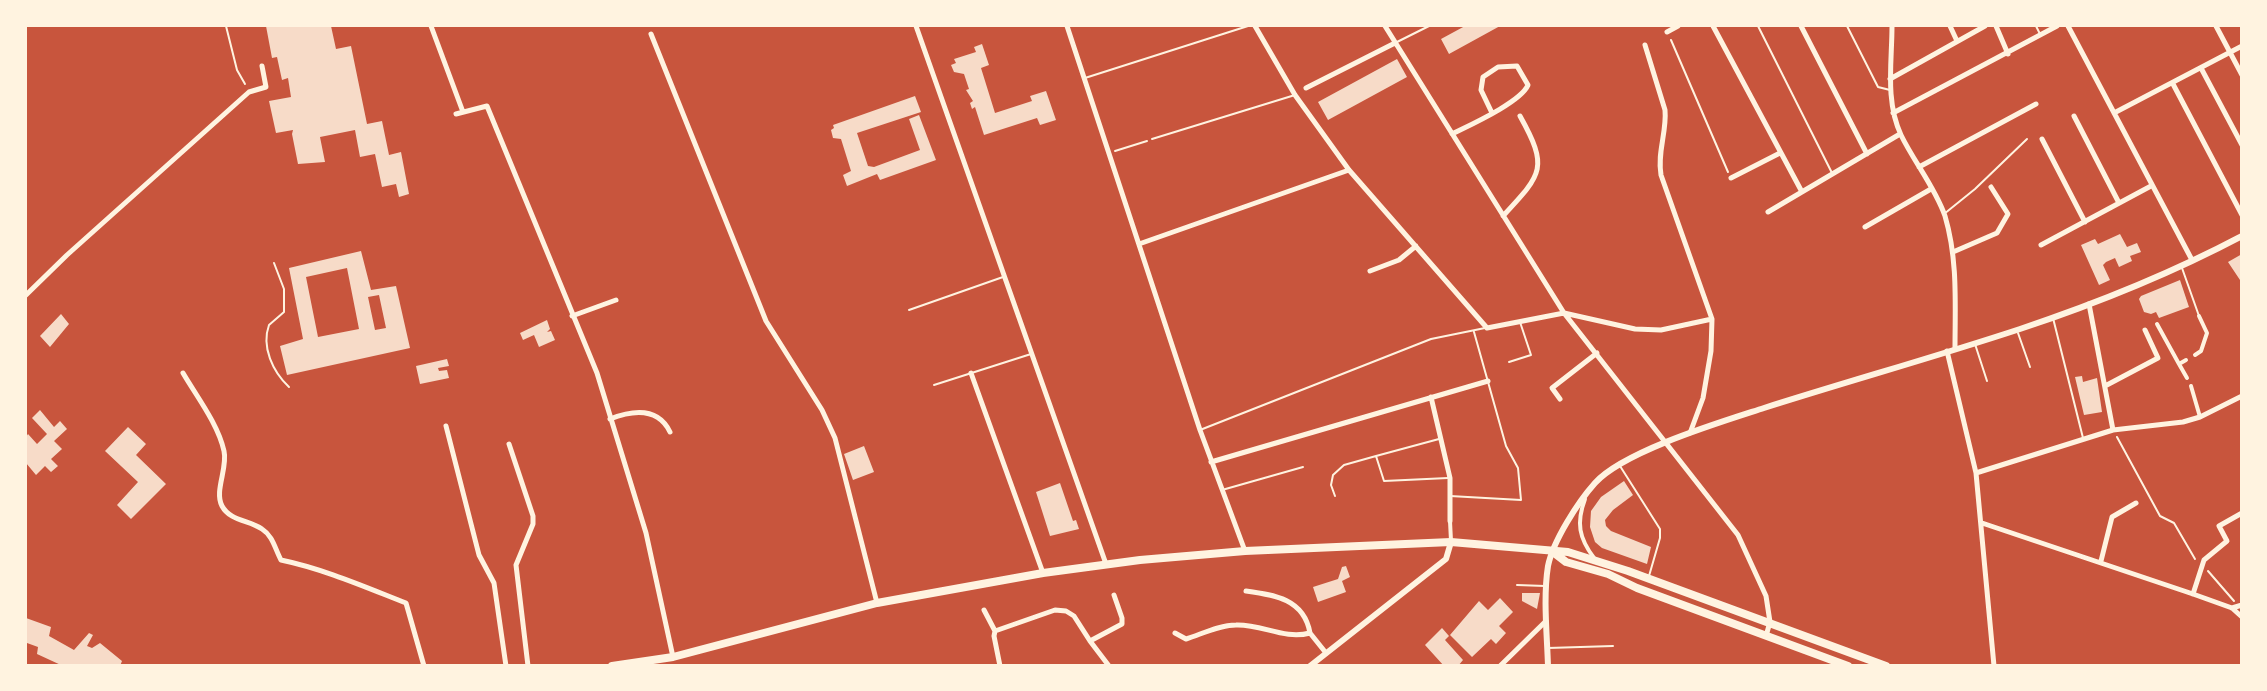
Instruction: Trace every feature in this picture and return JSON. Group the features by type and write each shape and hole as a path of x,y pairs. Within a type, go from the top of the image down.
{"highway":[{"path":"612,666 638,664 673,657 877,603 1043,573 1106,564 1245,551 1451,542 1569,552 1770,622 1886,666"},
{"path":"1553,552 1566,562 1608,574 1848,666"}],"street":[{"path":"431,26 463,112"},
{"path":"916,26 1106,564"},
{"path":"1067,26 1200,430 1245,551"},
{"path":"1255,26 1295,95 1349,170 1487,328 1564,313 1635,328 1661,330 1712,319"},
{"path":"1385,26 1564,313 1738,535 1766,596 1770,622 1766,636"},
{"path":"1667,32 1678,26"},
{"path":"1713,26 1802,192"},
{"path":"1800,26 1867,154"},
{"path":"1892,26 1890,90 1893,113 1900,134 1944,214 1953,252 1956,273 1955,349"},
{"path":"1950,26 1957,41"},
{"path":"1890,79 1986,26"},
{"path":"1996,26 2008,54"},
{"path":"1893,113 2057,26"},
{"path":"2068,26 2192,260"},
{"path":"2216,26 2241,75"},
{"path":"651,34 766,321 822,410 835,438 877,603"},
{"path":"1306,88 1395,43"},
{"path":"1645,45 1665,110 1666,120 1658,159 1661,175 1712,319 1711,351 1703,398 1690,434"},
{"path":"2114,113 2173,84 2241,46"},
{"path":"26,295 67,255 249,92 266,87 262,66"},
{"path":"1452,134 1491,113 1525,91 1528,84 1517,66 1498,66 1483,77 1481,90 1491,113"},
{"path":"2201,68 2241,145"},
{"path":"2173,84 2241,215"},
{"path":"1919,167 2036,104"},
{"path":"456,114 487,106 597,373 646,533 673,657"},
{"path":"1503,216 1525,192 1539,167 1536,145 1520,116"},
{"path":"2074,116 2120,203"},
{"path":"1768,212 1900,134"},
{"path":"2042,139 2085,222"},
{"path":"1731,178 1780,153"},
{"path":"1139,244 1349,170"},
{"path":"2041,245 2151,186"},
{"path":"1953,252 1997,233 2008,214 1991,187"},
{"path":"1865,227 1931,189"},
{"path":"1548,666 1546,621 1548,569 1553,552 1587,492 1606,473 1666,442 2053,318 2181,265 2241,236"},
{"path":"1370,271 1399,260 1416,246"},
{"path":"572,316 616,300"},
{"path":"2089,304 2113,430"},
{"path":"2194,355 2201,351 2207,333 2199,316"},
{"path":"2157,324 2187,378"},
{"path":"2105,386 2158,358 2145,330"},
{"path":"1947,351 1976,473 1994,666"},
{"path":"1560,399 1552,388 1597,353"},
{"path":"2179,364 2186,360"},
{"path":"183,373 222,442 226,459 220,495 223,507 241,521 264,529 281,560 298,562 357,582 406,603 424,666"},
{"path":"971,373 1043,573"},
{"path":"1211,462 1488,381"},
{"path":"2191,386 2200,417"},
{"path":"1976,473 2113,430 2183,422 2200,417 2241,396"},
{"path":"1310,666 1446,559 1451,542 1450,478 1431,397"},
{"path":"610,419 623,414 651,413 660,416 670,432"},
{"path":"446,426 479,555 494,583 507,666"},
{"path":"509,444 533,516 533,524 516,565 528,666"},
{"path":"1587,492 1578,525 1584,543 1597,561"},
{"path":"2101,561 2112,517 2136,503"},
{"path":"2193,594 2204,560 2228,541 2219,526 2241,513"},
{"path":"1982,523 2101,561 2193,594 2237,606 2241,617"},
{"path":"1245,591 1285,598 1305,617 1310,633 1326,653"},
{"path":"1089,641 1122,624 1114,595"},
{"path":"984,610 995,631 1000,666"},
{"path":"995,631 1055,610 1066,611 1074,616 1089,641 1109,666"},
{"path":"1500,666 1546,621"},
{"path":"1175,633 1186,639 1234,625 1266,629 1286,636 1297,637 1310,633"}],"lane":[{"path":"1084,78 1248,26"},
{"path":"1395,43 1429,26"},
{"path":"1758,26 1832,174"},
{"path":"1847,26 1878,87 1890,90"},
{"path":"2036,26 2041,36"},
{"path":"1152,140 1295,95"},
{"path":"1944,214 1975,189 2027,139"},
{"path":"274,263 284,289 284,312 269,325 267,345 274,370 289,387"},
{"path":"2181,265 2199,316"},
{"path":"909,310 1003,277"},
{"path":"2053,318 2083,438"},
{"path":"1509,362 1531,355 1520,322"},
{"path":"1200,430 1431,339 1487,328"},
{"path":"2017,330 2030,367"},
{"path":"1450,496 1521,500 1518,468 1506,446 1474,332"},
{"path":"1975,343 1987,381"},
{"path":"934,385 1031,354"},
{"path":"1335,496 1331,485 1333,475 1344,465 1442,438"},
{"path":"1376,456 1384,481 1450,478"},
{"path":"1619,465 1660,529 1660,538 1648,579"},
{"path":"1222,490 1303,467"},
{"path":"1517,585 1548,586"},
{"path":"1548,648 1613,646"}],"path":[{"path":"226,26 237,70 249,92"},
{"path":"1667,32 1731,178"},
{"path":"1108,153 1152,140"},
{"path":"2113,430 2160,516 2174,523 2190,554 2218,580 2237,606"}],"building":[{"path":"266,26 331,26 336,49 351,46 367,124 382,121 389,155 401,152 409,194 399,197 396,184 382,187 375,154 360,157 355,130 320,137 325,162 298,164 293,130 276,133 269,101 291,97 288,78 282,80 277,57 272,58"},
{"path":"1465,26 1500,26 1449,54 1441,39"},
{"path":"982,44 989,65 981,68 995,113 1032,101 1030,96 1046,91 1056,120 1040,125 1037,118 984,135 975,107 972,109 970,103 973,101 966,90 969,89 964,74 954,72 951,65 956,63 954,59 976,52 974,47"},
{"path":"1397,59 1407,77 1328,120 1318,102"},
{"path":"915,96 921,112 857,133 868,166 874,167 920,150 909,119 919,115 936,160 880,180 877,174 847,186 843,175 851,171 841,139 833,138 831,130 834,128 833,125"},
{"path":"2120,234 2127,247 2137,243 2141,252 2130,256 2132,261 2119,267 2115,258 2106,262 2103,265 2110,280 2099,285 2081,245 2095,239 2098,244"},
{"path":"361,251 371,290 396,286 410,348 287,375 280,346 303,339 289,268","holes":["347,268 359,329 318,337 306,277","379,295 386,328 375,330 368,297"]},
{"path":"2242,254 2242,283 2228,262"},
{"path":"2180,280 2189,307 2159,318 2156,312 2151,314 2144,312 2139,299 2141,296"},
{"path":"61,314 69,324 50,347 40,336"},
{"path":"547,320 550,329 547,332 551,331 555,340 539,347 534,335 523,340 520,333"},
{"path":"447,359 449,366 438,368 439,371 447,370 449,378 420,384 416,366"},
{"path":"2082,376 2083,382 2097,378 2102,412 2084,415 2075,377"},
{"path":"40,410 54,427 60,421 67,429 54,441 62,449 51,459 58,466 51,472 45,466 36,475 26,463 26,437 28,434 37,444 47,434 32,418"},
{"path":"128,427 146,444 136,455 166,484 131,519 117,505 138,482 105,451"},
{"path":"864,446 874,472 853,480 844,454"},
{"path":"1624,481 1633,495 1613,510 1605,520 1606,526 1611,531 1651,547 1647,564 1602,548 1595,542 1590,527 1591,511 1601,497"},
{"path":"1060,483 1073,521 1076,520 1079,529 1050,536 1036,492"},
{"path":"1346,566 1350,577 1342,581 1346,592 1318,602 1313,587 1338,579 1342,567"},
{"path":"1522,593 1540,593 1537,609 1522,601"},
{"path":"1500,598 1513,612 1499,626 1506,633 1496,644 1491,639 1472,657 1450,635 1479,601 1488,610"},
{"path":"26,618 51,627 49,636 74,650 89,633 93,635 87,646 92,648 100,643 122,661 120,666 63,666 37,654 38,647 27,643"},
{"path":"1442,628 1449,636 1445,640 1463,660 1458,666 1444,666 1425,645"}]}
